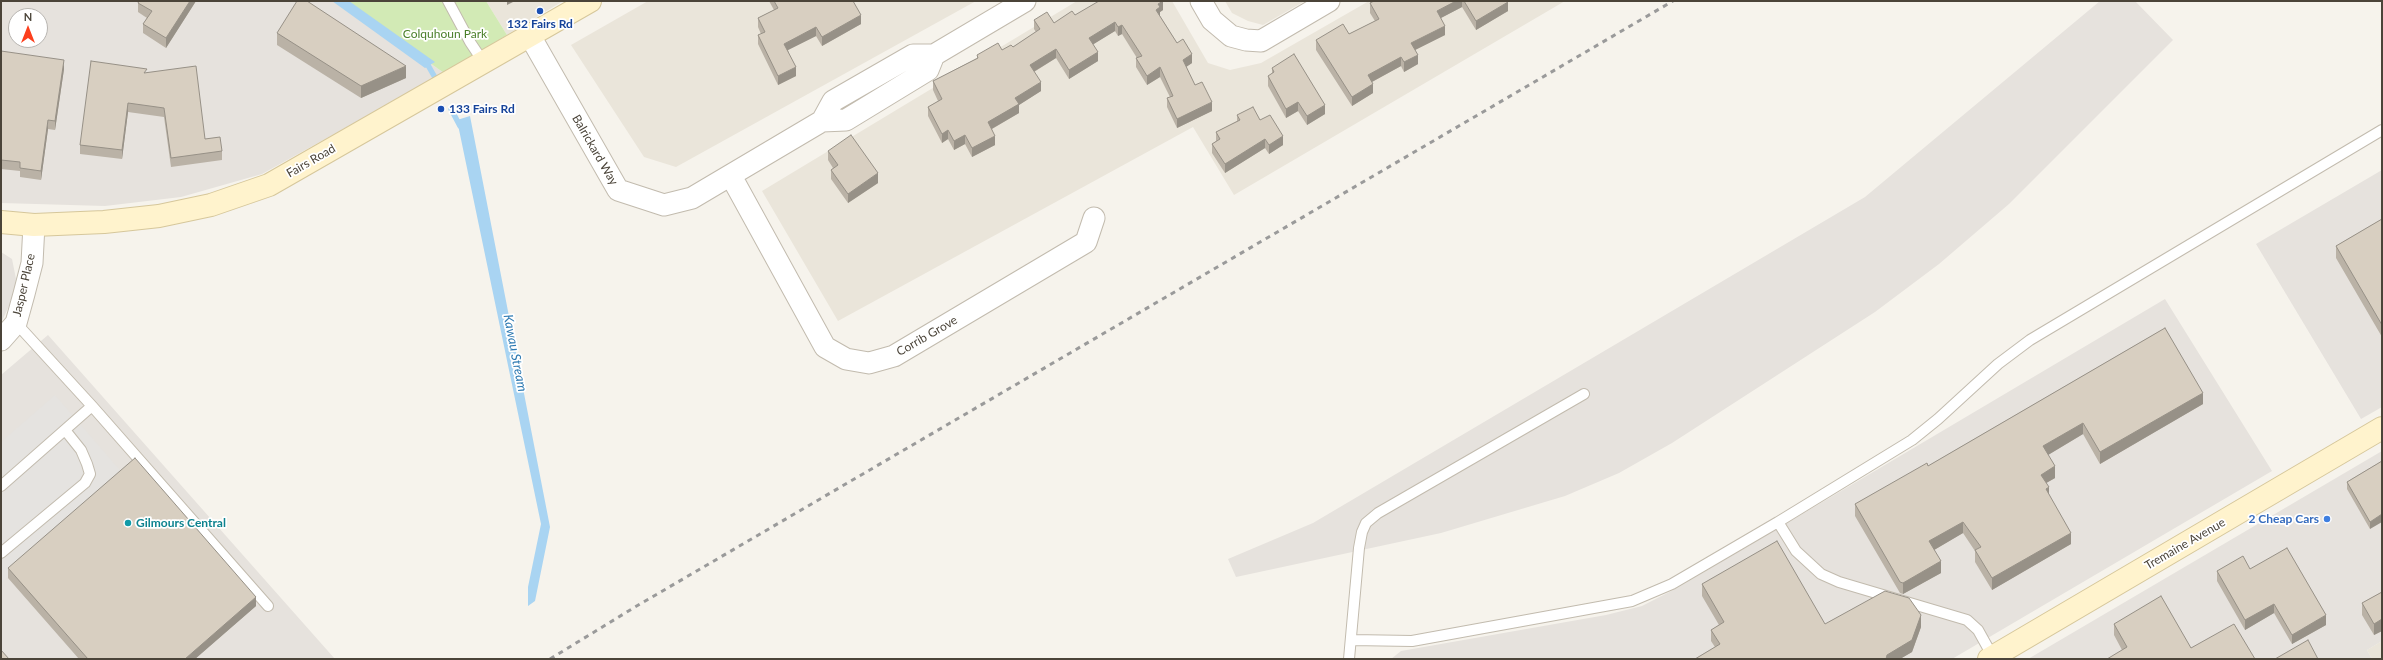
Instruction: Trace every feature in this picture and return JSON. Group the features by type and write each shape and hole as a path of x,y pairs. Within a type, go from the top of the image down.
{"street":[{"name":"Fairs Road","path":"1,222 34,225 104,222 159,216 211,205 269,185 590,1"},
{"name":"Balrickard Way","path":"530,36 618,190 664,205 692,198 822,121 846,120 928,70 934,55 1024,1"},
{"path":"1201,1 1212,20 1231,36 1246,40 1261,41 1329,1"},
{"name":"Corrib Grove","path":"731,176 825,346 846,359 869,363 894,356 1086,242 1094,218"},
{"name":"Jasper Place","path":"1,340 16,323 32,263 34,225"},
{"name":"Tremaine Avenue","path":"1991,658 2382,428"}],"lane":[{"path":"448,1 470,42 484,63"},
{"path":"1352,640 1412,641 1632,601 1672,584 1778,522 1912,440 1938,419 1998,364 2030,340 2382,130"},
{"path":"16,323 92,406 268,606"},
{"path":"1349,659 1352,640 1359,548 1362,532 1366,523 1392,505 1584,394"},
{"path":"1,486 92,406"},
{"path":"1,553 86,483 90,474 87,464 81,450 65,430"},
{"path":"1778,522 1796,551 1821,574 1844,584 1967,620 1978,630 1991,658"}],"shaded area":[{"path":"1,1 342,1 444,73 262,174 181,197 105,206 1,203"},
{"path":"486,1 563,1 507,35"},
{"path":"648,1 976,1 676,167 644,157 571,45"},
{"path":"1077,1 1172,1 1208,63 1230,70 1261,63 1369,1 1565,1 1234,195 1193,127 838,321 762,191"},
{"path":"1225,1 1305,1 1263,25 1248,21 1232,13"},
{"path":"2100,1 2135,1 2173,40 2009,204 1939,264 1875,312 1672,443 1619,473 1565,496 1441,533 1236,577 1228,559 1313,523 1865,197"},
{"path":"2382,170 2382,407 2361,419 2256,244"},
{"path":"1,252 12,259 16,279 15,293 1,323"},
{"path":"2165,299 2272,471 1952,659 1391,659 1401,651 1606,615 1642,606 1679,587"},
{"path":"48,335 335,659 1,659 1,375"},
{"path":"55,395 125,476 1,583 1,442"},
{"path":"2382,451 2382,641 2367,650 2372,659 2028,659"},
{"path":"2382,641 2382,659 2372,659 2367,650"}],"green space":[{"name":"Colquhoun Park","path":"342,1 486,1 507,35 444,73"}],"water":[{"path":"332,1 349,1 435,62 425,68"},
{"path":"470,116 550,527 535,601 528,606 528,587 541,524 457,120"}],"building":[{"path":"139,1 190,1 166,38 143,24 152,11 138,3"},
{"path":"297,1 307,1 406,66 361,86 277,33"},
{"path":"774,1 853,1 861,15 822,37 816,27 784,44 796,67 778,76 758,35 765,32 758,18 778,8"},
{"path":"1099,1 1163,1 1158,4 1160,7 1156,10 1177,43 1183,39 1192,54 1183,60 1195,85 1202,82 1212,102 1177,119 1167,98 1173,96 1160,67 1147,76 1136,58 1142,56 1122,25 1118,27 1115,22 1089,38 1098,52 1069,70 1056,49 1030,65 1041,82 1015,98 1019,104 988,122 995,136 972,148 965,135 954,141 948,130 942,134 928,107 942,99 933,81 978,58 977,55 998,43 1002,50 1011,45 1013,47 1040,29 1034,20 1047,12 1054,23 1072,11 1075,15"},
{"path":"1374,1 1456,1 1437,11 1445,26 1411,43 1418,55 1404,62 1401,57 1368,75 1373,84 1352,97 1316,40 1343,24 1349,34 1379,19 1370,3"},
{"path":"1464,1 1508,1 1508,2 1476,21"},
{"path":"1,51 64,60 55,121 48,120 41,171 20,168 20,162 1,160"},
{"path":"1294,54 1325,105 1307,116 1298,102 1286,109 1268,76 1274,72 1272,68"},
{"path":"91,61 147,69 144,73 196,66 205,139 220,137 222,151 171,158 164,108 128,103 122,150 80,145"},
{"path":"1253,107 1260,120 1270,115 1283,136 1269,145 1265,139 1225,164 1212,144 1220,139 1216,132 1240,120 1237,115"},
{"path":"851,135 878,173 848,194 831,170 838,165 828,151"},
{"path":"2382,219 2382,325 2336,246"},
{"path":"2165,328 2203,393 2100,452 2083,423 2043,446 2055,466 2041,475 2049,487 2046,489 2071,533 1992,578 1975,550 1981,547 1963,522 1929,541 1941,561 1903,583 1900,582 1855,504 1927,463 1928,466"},
{"name":"Gilmours Central","path":"135,458 256,597 185,659 88,659 8,568"},
{"path":"2382,461 2382,514 2370,522 2347,482"},
{"path":"1777,541 1825,624 1885,591 1909,598 1921,615 1912,640 1887,655 1886,659 1695,659 1720,644 1711,630 1724,622 1702,584"},
{"path":"2287,548 2326,615 2292,635 2274,604 2245,620 2217,571 2243,556 2250,569"},
{"path":"2382,592 2382,619 2374,624 2362,603"},
{"path":"2161,596 2191,648 2234,624 2255,659 2107,659 2127,647 2114,624"},
{"path":"2308,640 2318,659 2275,659"},
{"path":"1,650 9,659 1,659"}],"waterway":[{"name":"Kawau Stream","path":"425,60 437,81"},
{"name":"Kawau Stream","path":"451,109 460,126"}],"railway":[{"path":"550,659 635,607 1673,1"}],"place":[{"name":"132 Fairs Rd","path":"540,11"},
{"name":"133 Fairs Rd","path":"441,109"},
{"name":"2 Cheap Cars","path":"2327,519"},
{"name":"Gilmours Central","path":"128,523"}]}
